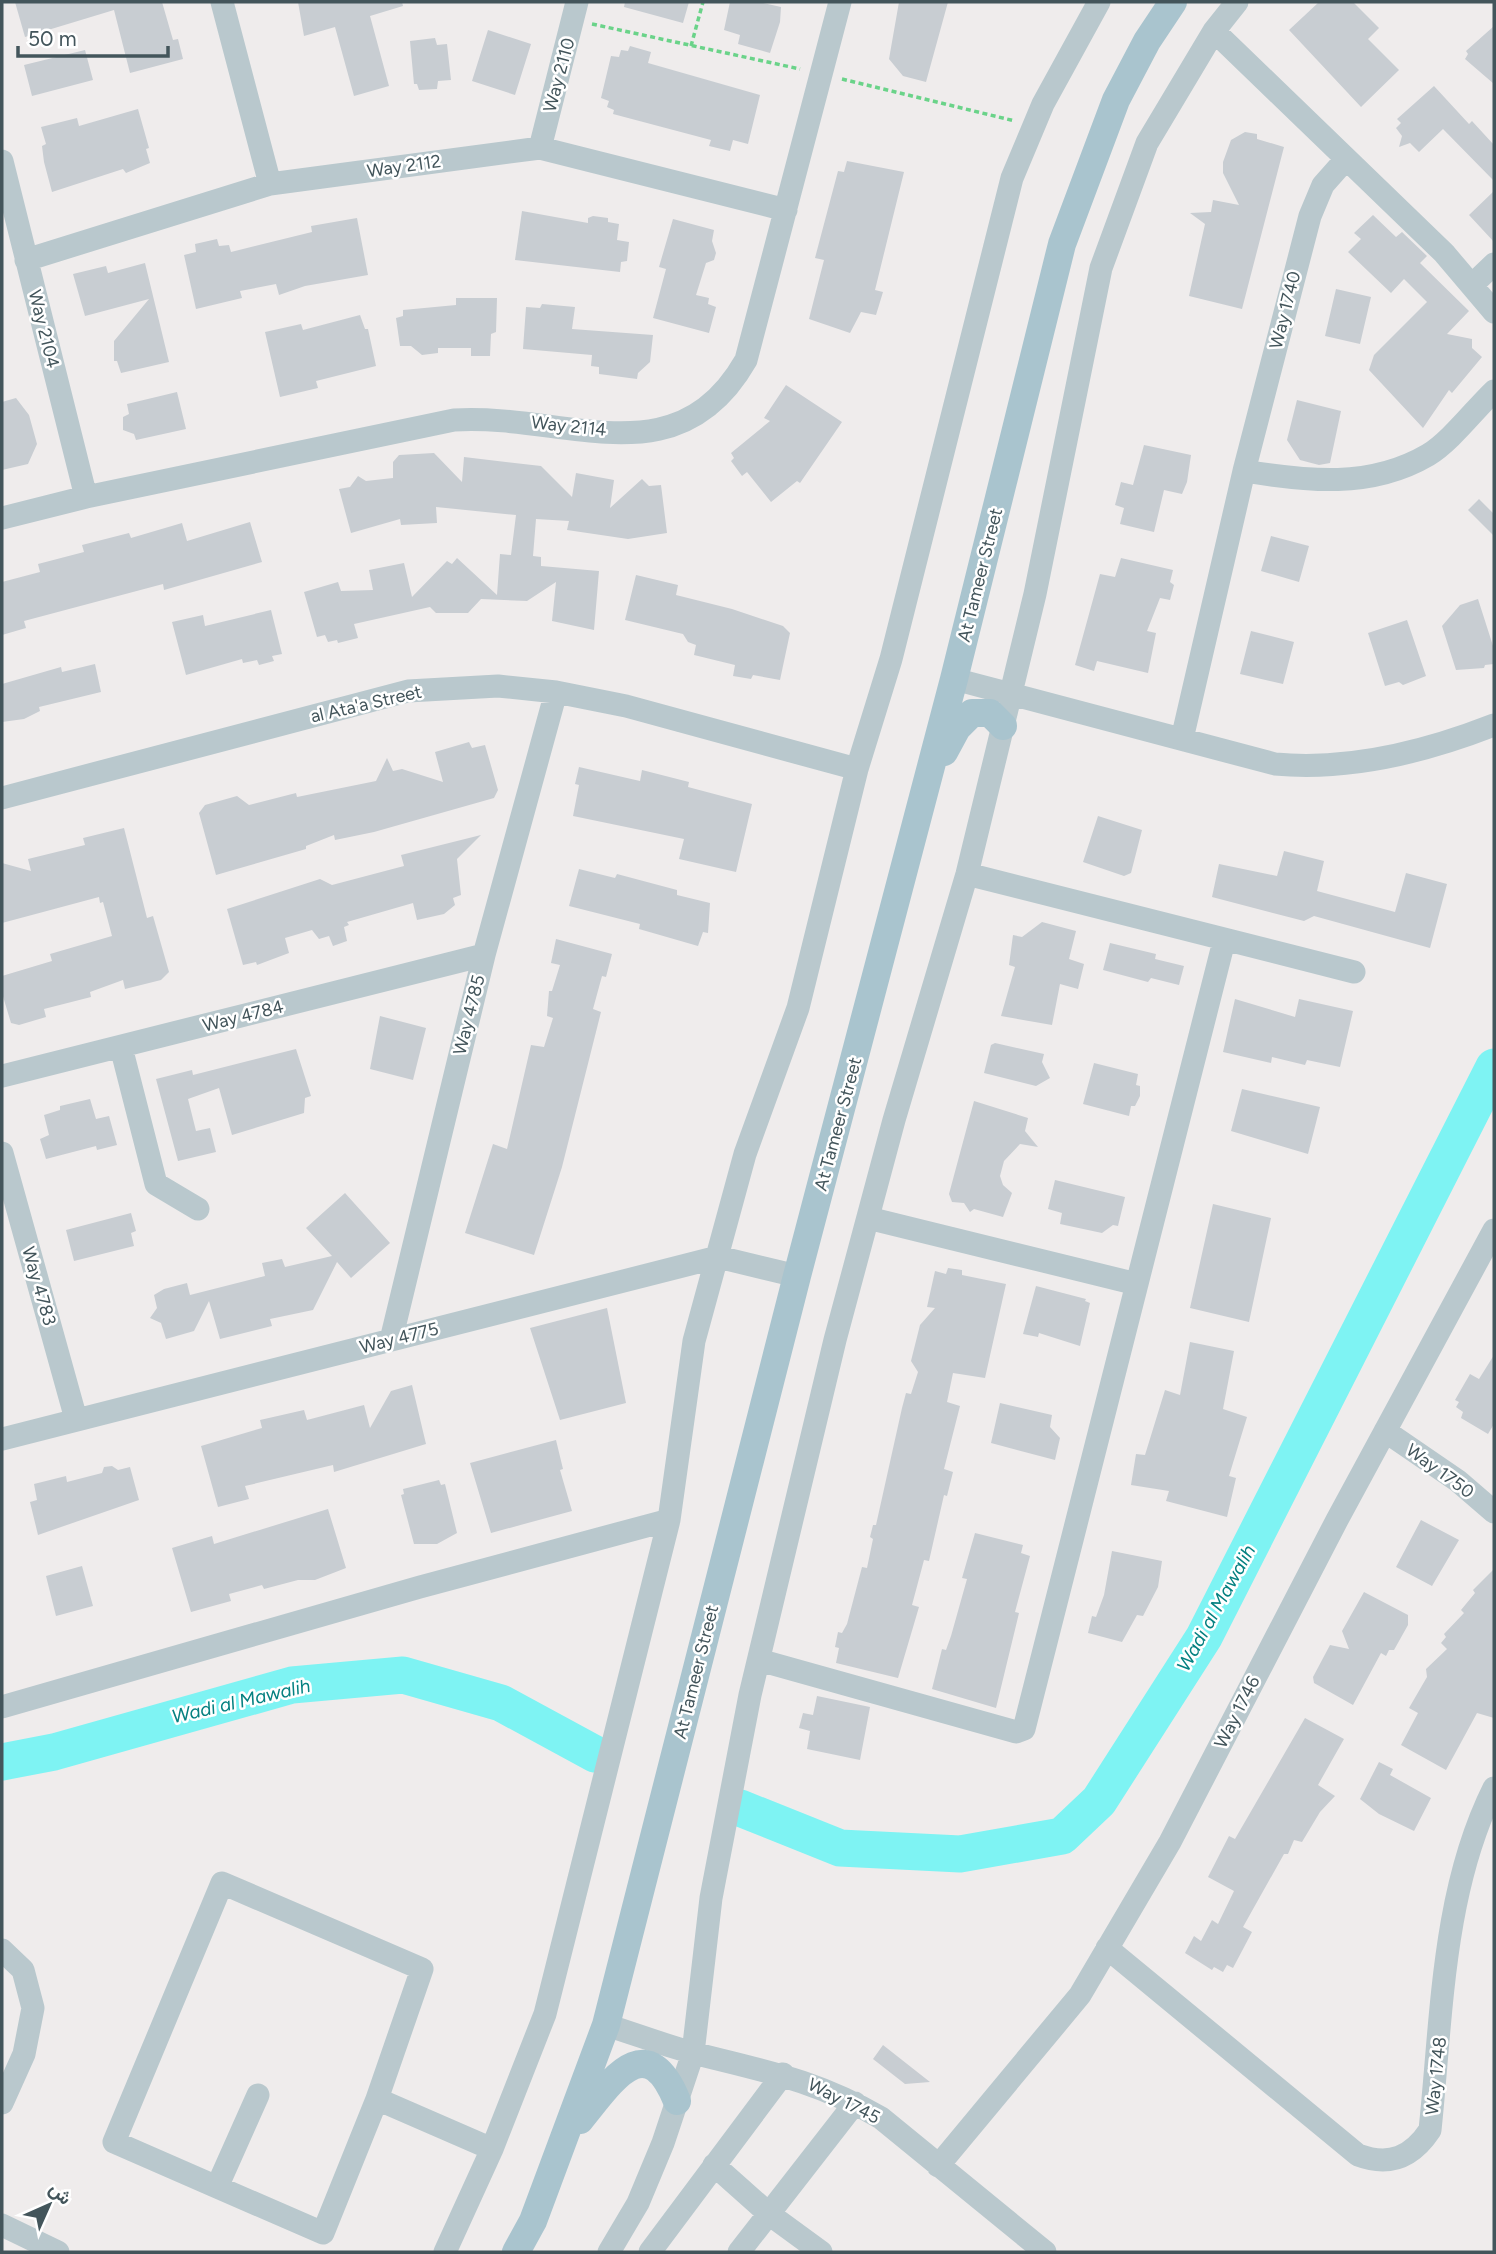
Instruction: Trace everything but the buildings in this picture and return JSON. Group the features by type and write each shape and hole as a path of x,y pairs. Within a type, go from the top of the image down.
{"main road":[{"name":"At Tameer Street","path":"516,2252 533,2221 606,2025 797,1276 954,680 1062,244 1116,100 1147,41 1173,2"},
{"path":"930,771 957,727 972,713 990,713 1003,726"},
{"path":"561,2144 608,2082 632,2066 644,2064 658,2069 670,2083 677,2101"}],"street":[{"path":"222,2 270,184"},
{"name":"Way 2114","path":"2,518 86,497 454,420 486,418 634,433 666,430 684,423 717,402 746,360 840,2"},
{"path":"445,2252 492,2149 545,2014 669,1520 694,1341 745,1154 798,1008 857,769 891,659 1012,178 1034,126 1100,2"},
{"path":"609,2252 638,2203 677,2101 692,2053 711,1898 759,1660 868,1218 967,874 1035,594 1101,268 1147,143 1214,31 1237,2"},
{"name":"Way 2110","path":"540,148 575,11"},
{"path":"1214,31 1444,253 1494,312"},
{"name":"Way 2112","path":"26,260 270,184 540,148 786,211"},
{"name":"Way 1740","path":"1182,739 1244,471 1310,216 1323,185 1346,159"},
{"name":"Way 2104","path":"2,161 86,497"},
{"path":"1472,285 1494,264"},
{"path":"1244,471 1320,482 1395,469 1430,454 1494,391"},
{"path":"954,680 1275,764 1327,766 1431,746 1494,725"},
{"name":"al Ata'a Street","path":"2,798 408,691 498,686 556,692 626,706 857,769"},
{"name":"Way 4785","path":"391,1340 484,955 556,692"},
{"path":"967,874 1354,972"},
{"path":"759,1660 1016,1732 1024,1729 1224,941"},
{"name":"Way 4784","path":"2,1076 484,955"},
{"path":"121,1046 156,1184 198,1209"},
{"name":"Way 4783","path":"2,1153 76,1419"},
{"path":"868,1218 1137,1284"},
{"name":"Way 1746","path":"937,2166 1080,1995 1170,1842 1384,1432 1494,1230"},
{"name":"Way 4775","path":"2,1439 718,1258 797,1276"},
{"name":"Way 1750","path":"1384,1432 1458,1481 1494,1512"},
{"path":"2,1707 420,1587 669,1520"},
{"name":"Way 1748","path":"1107,1948 1358,2155 1375,2161 1404,2157 1420,2145 1430,2130 1450,1939 1464,1871 1480,1815 1494,1787"},
{"path":"222,1883 422,1969 377,2099 323,2233 114,2141 222,1883"},
{"path":"2,1950 23,1970 33,2008 24,2054 2,2104"},
{"name":"Way 1745","path":"606,2025 692,2053 783,2074 855,2103 881,2118 1045,2252"},
{"path":"650,2252 783,2074"},
{"path":"217,2187 258,2095"},
{"path":"377,2099 492,2149"},
{"path":"739,2252 855,2103"},
{"path":"714,2165 769,2214 821,2252"},
{"path":"2,2225 58,2252"}],"path":[{"path":"691,46 703,2"},
{"path":"575,11 691,46 822,74 1034,126"}],"waterway":[{"name":"Wadi al Mawalih","path":"740,1808 840,1848 960,1854 1062,1836 1099,1801 1204,1637 1494,1067"},
{"name":"Wadi al Mawalih","path":"2,1762 54,1752 292,1685 403,1675 501,1703 595,1754"}]}
